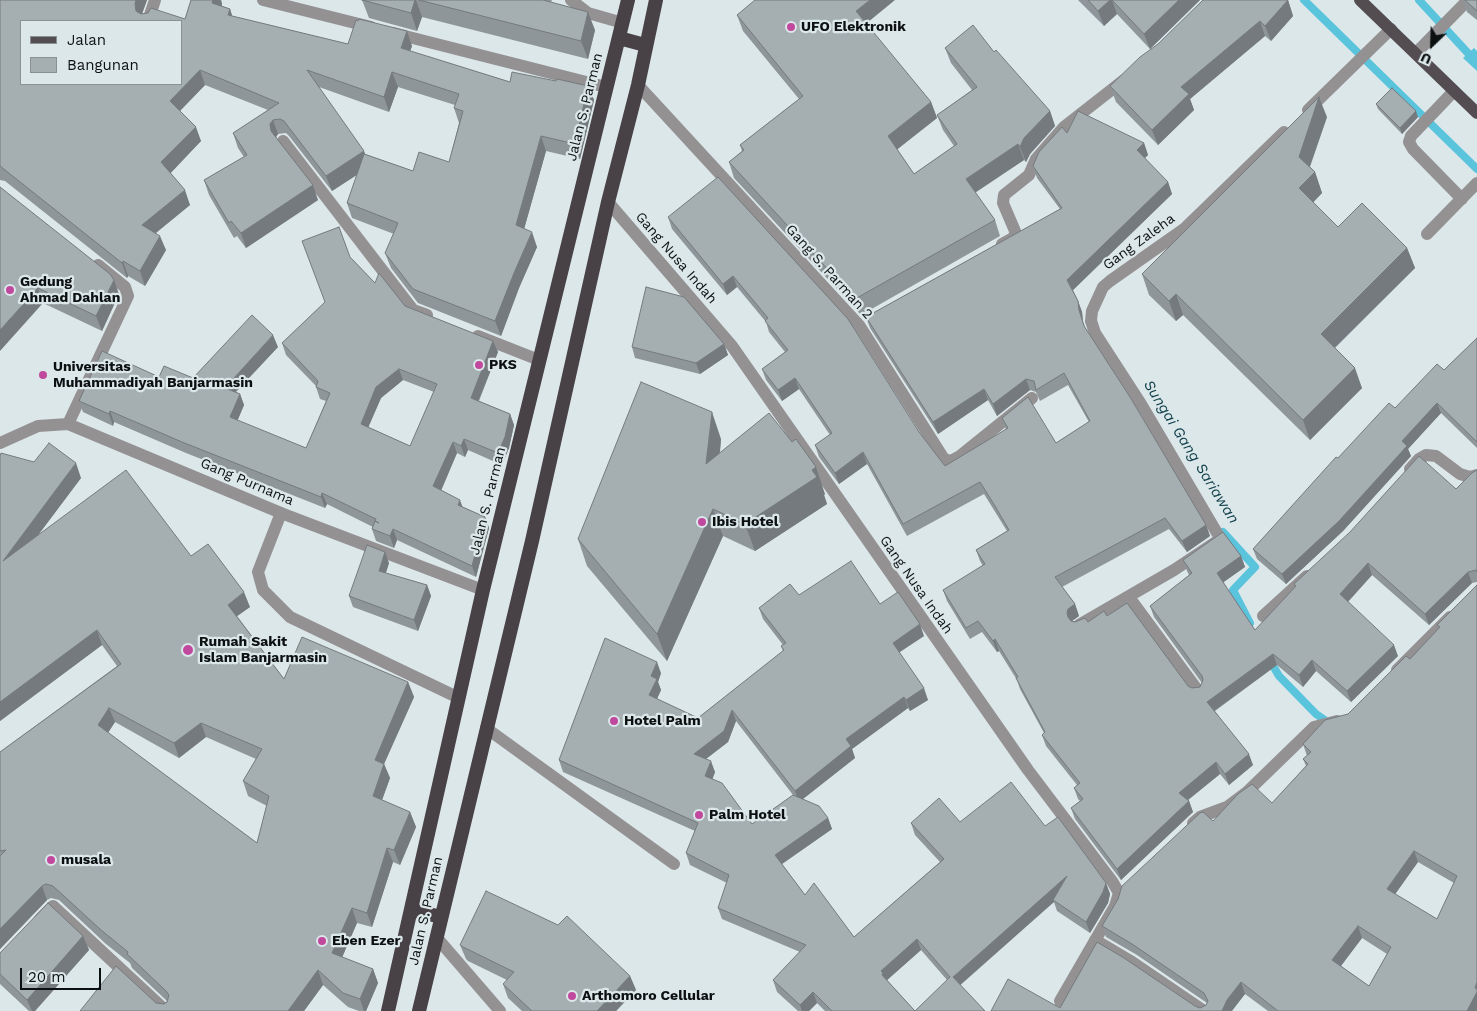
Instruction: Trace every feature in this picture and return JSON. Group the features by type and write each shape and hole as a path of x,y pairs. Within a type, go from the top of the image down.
{"highway":[{"name":"Jalan S. Parman","path":"388,1011 483,590 628,0"},
{"name":"Jalan S. Parman","path":"419,1011 534,531 608,202 638,85 656,0"},
{"path":"619,38 645,45"},
{"path":"412,910 441,917"}],"main road":[{"path":"1360,0 1477,113"}],"street":[{"path":"148,20 155,0"},
{"path":"263,0 606,86"},
{"path":"571,0 588,13 622,22"},
{"path":"1416,53 1468,0"},
{"name":"Gang Zaleha","path":"1078,625 1174,570 1220,538 1141,404 1096,333 1091,321 1092,312 1103,287 1184,229 1391,29"},
{"path":"987,252 1013,238 1015,234 1003,203 1004,195 1029,175 1036,159 1064,127 1135,71"},
{"name":"Gang S. Parman 2","path":"638,85 863,323 943,457 951,461 960,456 1032,398"},
{"path":"1454,91 1411,136 1409,142 1410,146 1462,198"},
{"path":"283,141 413,310 440,321"},
{"path":"1427,234 1477,183"},
{"name":"Gang Nusa Indah","path":"608,202 732,346 1028,770 1112,881 1122,890 1096,940 1060,1001"},
{"path":"68,424 128,296 125,287 92,260"},
{"path":"467,331 538,360"},
{"name":"Gang Purnama","path":"0,443 38,426 68,424 281,513 483,590"},
{"path":"1400,480 1419,459 1426,455 1436,456 1460,474 1470,477 1477,475"},
{"path":"281,513 258,572 263,590 290,617 459,698"},
{"path":"1264,616 1314,570"},
{"path":"1129,597 1199,692"},
{"path":"1389,677 1458,608"},
{"path":"1186,830 1200,817 1226,807 1247,792 1314,727 1346,719"},
{"path":"486,728 674,864"},
{"path":"33,927 52,906 166,1011"},
{"path":"436,938 500,1011"},
{"path":"1096,940 1204,1011"}],"water":[{"path":"1474,48 1477,51 1477,71 1463,58"}],"building":[{"path":"0,0 136,0 136,11 141,14 148,13 151,8 185,19 191,0 213,0 212,3 230,9 228,15 348,44 356,20 358,21 359,19 407,31 401,48 510,82 512,72 588,86 575,144 541,136 516,225 532,232 495,321 413,289 385,253 398,223 347,203 364,154 413,171 419,152 449,162 463,111 454,108 459,94 392,72 384,97 307,70 364,151 326,176 284,121 280,119 273,120 270,124 271,131 313,185 241,233 231,221 229,223 204,180 247,155 233,133 279,103 200,70 170,101 196,127 161,162 185,190 142,225 160,236 140,271 123,261 122,263 0,166"},
{"path":"362,0 415,0 411,13"},
{"path":"419,0 543,0 588,12 581,41"},
{"path":"755,0 870,0 856,11 931,102 888,136 914,174 957,144 937,115 977,87 945,48 973,25 994,52 996,50 1050,111 1024,138 1020,147 1018,144 966,179 995,220 855,299 729,162 744,150 740,145 803,96 737,15"},
{"path":"1088,0 1110,0 1098,11"},
{"path":"1112,0 1179,0 1144,34"},
{"path":"1203,0 1288,0 1265,26 1260,21 1181,87 1189,94 1152,130 1110,86 1140,57 1158,44"},
{"path":"1465,0 1477,0 1477,11"},
{"path":"1392,88 1416,111 1400,128 1376,104"},
{"path":"1319,97 1299,157 1315,172 1299,188 1338,227 1362,203 1407,248 1321,334 1355,368 1303,420 1176,294 1169,301 1142,274"},
{"path":"1078,111 1144,143 1137,150 1168,182 1067,280 1078,301 1084,326 1130,397 1206,525 1182,541 1165,518 1055,577 1075,604 1068,609 1067,613 1071,621 1075,622 1085,618 1088,622 1104,611 1107,616 1127,603 1188,686 1192,688 1200,687 1203,680 1202,676 1150,606 1192,573 1183,560 1223,532 1241,556 1217,573 1255,630 1296,586 1294,584 1350,532 1419,456 1456,489 1477,470 1477,572 1476,570 1468,572 1425,614 1368,563 1340,594 1394,645 1347,691 1312,660 1299,675 1273,654 1207,702 1249,754 1225,774 1216,762 1179,793 1189,801 1117,869 1071,808 1083,799 1074,788 1080,783 1042,735 1045,732 1016,678 1018,677 995,639 993,641 978,621 966,628 943,590 985,564 976,550 1009,530 980,482 903,524 863,452 835,473 815,445 832,433 795,378 778,390 762,369 788,350 765,321 768,318 733,276 723,284 668,217 718,177 848,319 919,432 945,466 1008,428 1002,418 1028,397 1056,443 1090,421 1064,373 1036,390 1034,381 1026,379 993,404 984,389 933,422 866,317 1062,208 1033,166 1039,152 1062,127 1067,133"},
{"path":"0,187 110,274 114,280 96,316 38,288 0,330"},
{"path":"339,227 350,257 375,283 379,273 405,306 493,341 471,398 510,414 505,437 498,453 464,439 461,446 453,442 433,486 460,500 458,505 485,517 472,566 393,529 390,536 372,529 376,519 322,493 321,497 182,442 110,411 109,414 79,401 102,351 159,377 164,366 193,378 252,315 273,335 225,388 240,394 230,417 306,448 330,393 316,387 318,381 282,343 325,302 302,241","holes":["399,369 437,384 410,446 361,424 376,387"]},
{"path":"646,287 684,297 724,344 696,363 632,347"},
{"path":"1477,338 1477,442 1437,403 1402,441 1407,446 1339,521 1282,574 1253,549 1336,457 1338,458 1389,403 1395,408 1437,364 1444,370"},
{"name":"Ibis Hotel","path":"641,382 712,412 706,464 769,413 792,442 796,439 816,467 812,470 817,477 745,524 713,509 657,634 578,539"},
{"path":"49,443 76,463 3,561 126,470 191,556 208,544 244,592 228,605 284,679 302,637 408,682 375,760 384,764 373,796 410,812 394,850 387,848 367,913 352,908 332,953 373,969 360,999 343,993 318,970 288,1011 80,1011 116,966 156,1003 164,1004 167,1002 169,995 127,954 128,952 53,886 46,884 42,886 0,929 0,856 6,850 0,851 0,752 121,664 97,630 0,702 0,456 1,453 34,462","holes":["109,708 174,743 201,723 262,749 243,781 269,796 257,843 98,725"]},
{"path":"367,545 385,552 379,571 427,585 414,620 349,596"},
{"path":"851,561 880,604 898,592 920,624 893,643 924,688 906,700 904,697 846,739 851,746 795,791 732,710 724,731 694,754 711,761 705,776 722,783 752,824 793,795 819,806 828,818 775,855 805,895 814,883 854,937 944,859 911,823 939,798 960,822 1011,782 1045,826 1058,817 1106,883 1103,892 1086,922 1053,900 1067,876 953,977 985,1011 915,1011 832,1011 813,992 800,1005 773,980 806,945 718,908 729,875 686,853 698,823 559,760 605,638 657,662 651,676 657,679 649,695 698,718 784,650 781,646 786,643 759,608 790,584 799,595","holes":["917,939 950,977 915,1011 882,975 881,971"]},
{"path":"1477,585 1477,982 1475,988 1477,992 1467,1011 1278,1011 1241,982 1227,1000 1222,1011 991,1011 1008,979 1060,1008 1097,942 1195,1006 1200,1008 1206,1005 1208,1001 1204,993 1102,926 1118,899 1122,886 1200,813 1203,812 1213,821 1238,794 1252,784 1272,803 1308,764 1303,759 1311,752 1303,744 1325,720 1348,714 1406,656 1410,659 1440,627 1437,625","holes":["1414,851 1457,876 1437,919 1387,889","1358,926 1391,947 1369,986 1332,960"]},
{"path":"486,891 558,925 567,916 630,976 597,1011 532,1011 503,984 514,972 460,945"},
{"path":"48,903 83,936 27,1000 0,974 0,953"}],"waterway":[{"path":"1304,0 1477,169"},
{"path":"1419,0 1477,63"},
{"name":"Sungai Gang Sariawan","path":"1223,532 1255,567 1233,590 1250,623"},
{"name":"Sungai Gang Sariawan","path":"1269,659 1279,676 1316,714 1329,723"}],"place":[{"name":"UFO Elektronik","path":"791,27"},
{"name":"Gedung Ahmad Dahlan","path":"10,290"},
{"name":"PKS","path":"479,365"},
{"name":"Universitas Muhammadiyah Banjarmasin","path":"43,375"},
{"name":"Ibis Hotel","path":"702,522"},
{"name":"Rumah Sakit Islam Banjarmasin","path":"188,650"},
{"name":"Hotel Palm","path":"614,721"},
{"name":"Palm Hotel","path":"699,815"},
{"name":"musala","path":"51,860"},
{"name":"Eben Ezer","path":"322,941"},
{"name":"Arthomoro Cellular","path":"572,996"}]}
